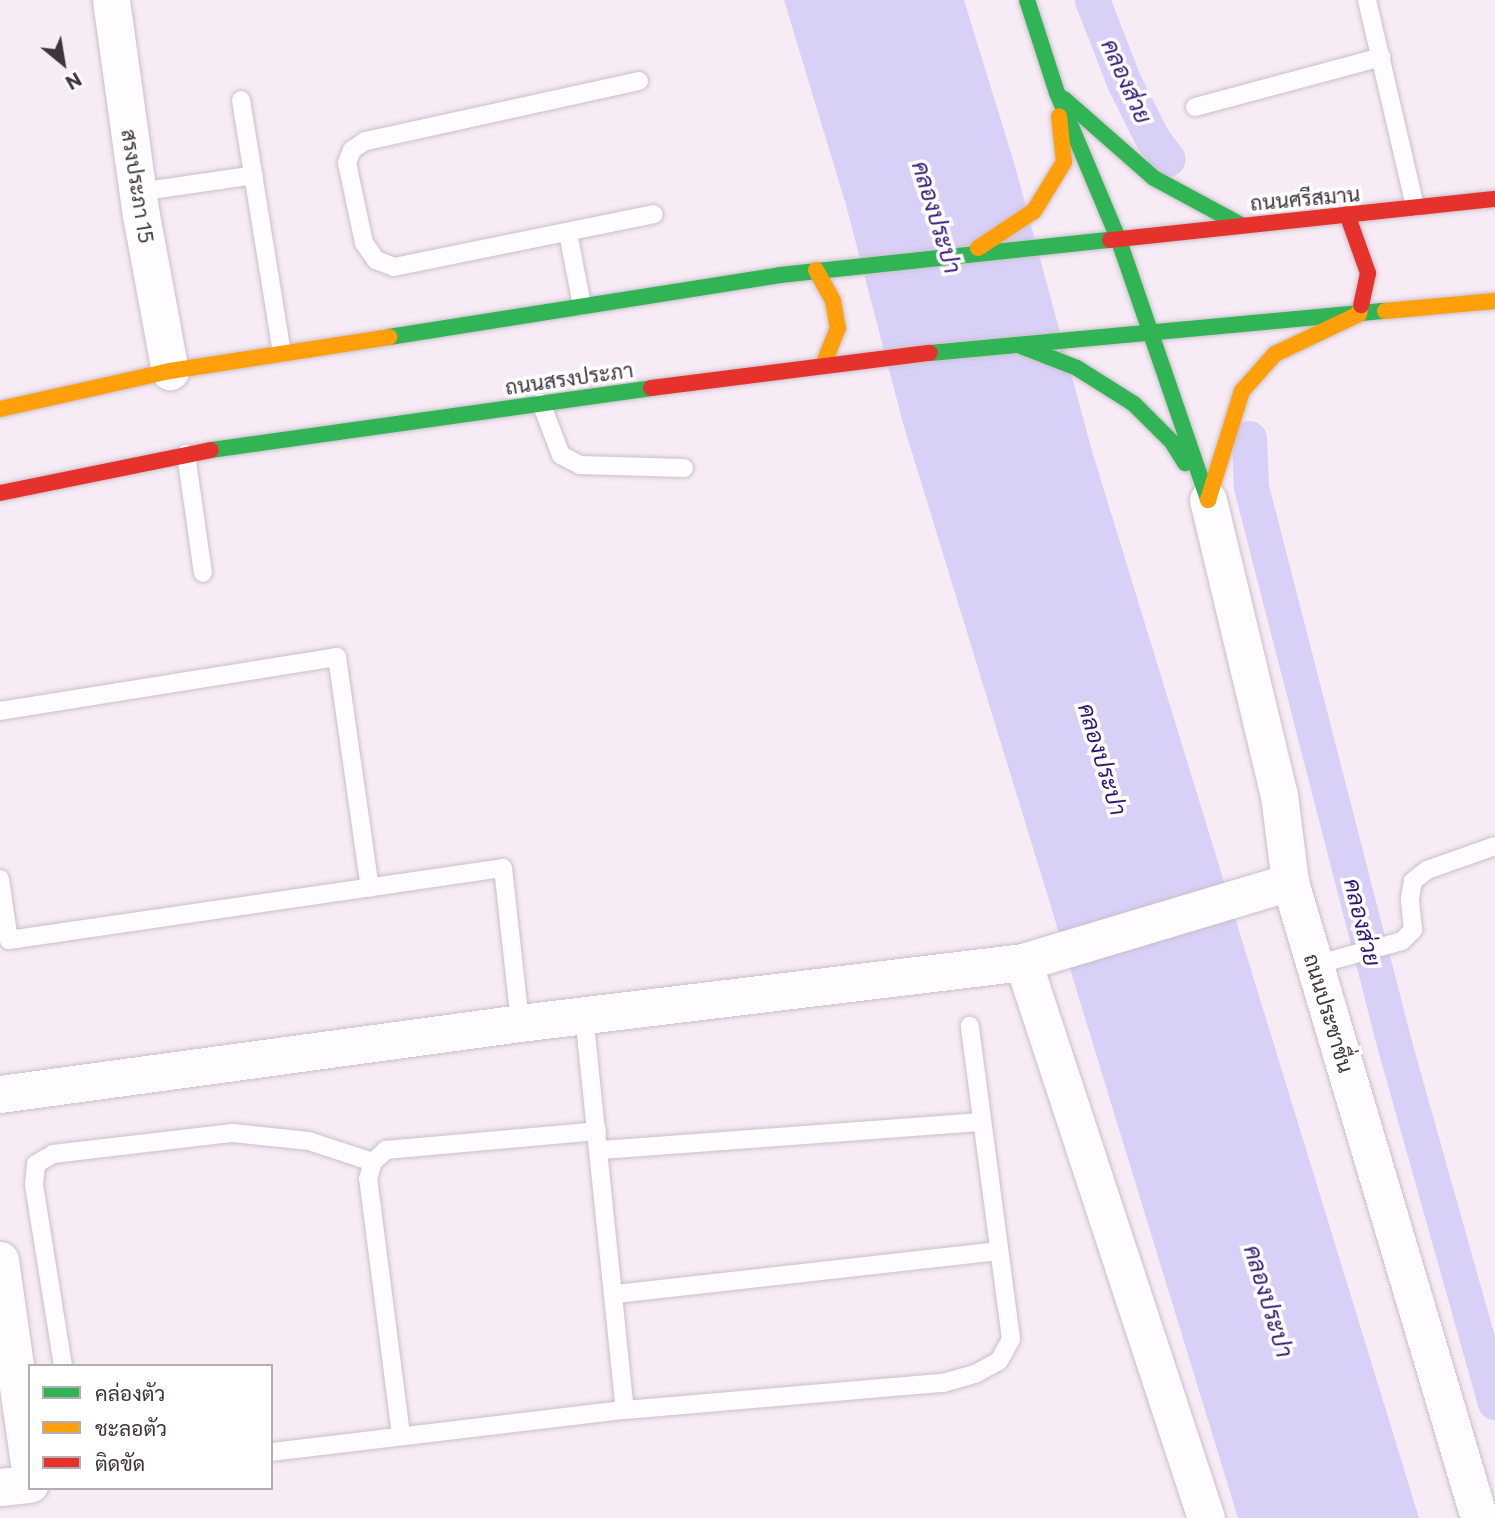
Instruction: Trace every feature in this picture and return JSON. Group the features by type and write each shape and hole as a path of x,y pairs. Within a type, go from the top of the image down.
{"main road":[{"path":"1027,0 1057,93 1118,238 1208,500"},
{"path":"970,253 1034,211 1064,162 1057,93"},
{"path":"1057,93 1154,178 1241,225"},
{"name":"ถนนศรีสมาน","path":"1118,238 1495,199"},
{"path":"1347,214 1368,273 1359,314"},
{"path":"0,409 170,371 816,270 1118,238"},
{"path":"816,270 832,301 838,328 824,363"},
{"path":"1148,330 1495,301"},
{"path":"1208,500 1241,391 1275,354 1359,314"},
{"name":"ถนนสรงประภา","path":"0,493 186,454 541,403 824,363 1148,330"},
{"path":"1014,344 1077,368 1134,404 1172,442 1208,500"}],"street":[{"name":"สรงประภา 15","path":"111,0 138,192 170,371"},
{"name":"ถนนประชาชื่น","path":"1208,500 1279,795 1290,883 1332,961 1479,1518"},
{"path":"0,1094 520,1023 1023,962 1060,954 1290,883"},
{"path":"1023,962 1206,1518"},
{"path":"0,1260 28,1457"},
{"path":"0,1487 28,1484"}],"lane":[{"path":"1367,0 1415,208"},
{"path":"1195,107 1381,57"},
{"path":"639,81 365,141 352,150 346,163 364,243 376,260 394,267 654,214"},
{"path":"241,100 282,353"},
{"path":"138,192 254,175"},
{"path":"568,233 582,306"},
{"path":"541,403 561,455 580,465 684,468"},
{"path":"186,454 203,573"},
{"path":"0,710 337,657 370,888"},
{"path":"1332,961 1402,941 1413,930 1410,900 1413,881 1427,870 1495,846"},
{"path":"0,879 9,940 503,868 520,1023"},
{"path":"584,1015 616,1294 625,1410"},
{"path":"273,1452 401,1434 625,1410 943,1383 977,1373 999,1361 1011,1339 997,1251 970,1026"},
{"path":"600,1150 982,1122"},
{"path":"401,1434 368,1179 373,1162 386,1150 597,1131"},
{"path":"62,1364 34,1184 37,1164 53,1154 233,1133 309,1141 373,1162"},
{"path":"616,1294 997,1251"}],"water":[{"name":"คลองประปา","path":"784,0 964,0 1015,166 1092,451 1419,1518 1238,1518 903,423 846,205"}],"waterway":[{"name":"คลองส่วย","path":"1092,0 1124,82 1152,138 1168,159"},
{"name":"คลองส่วย","path":"1249,438 1251,487 1395,1047 1495,1402"}],"traffic: fast":[{"path":"1027,0 1057,93 1118,238 1208,500"},
{"path":"1064,99 1154,178 1241,225"},
{"path":"389,337 780,275 1110,240"},
{"path":"930,353 1385,311"},
{"path":"1021,346 1077,368 1134,404 1172,442 1185,463"},
{"path":"211,450 651,388"}],"traffic: slow":[{"path":"978,248 1034,211 1064,162 1059,116"},
{"path":"816,270 833,301 838,328 824,363"},
{"path":"1385,311 1495,301"},
{"path":"1208,500 1242,391 1275,354 1359,314 1361,305"},
{"path":"0,409 170,371 389,337"}],"traffic: jam":[{"path":"1110,240 1495,199"},
{"path":"1347,214 1368,273 1361,305"},
{"path":"651,388 930,353"},
{"path":"0,493 211,450"}]}
